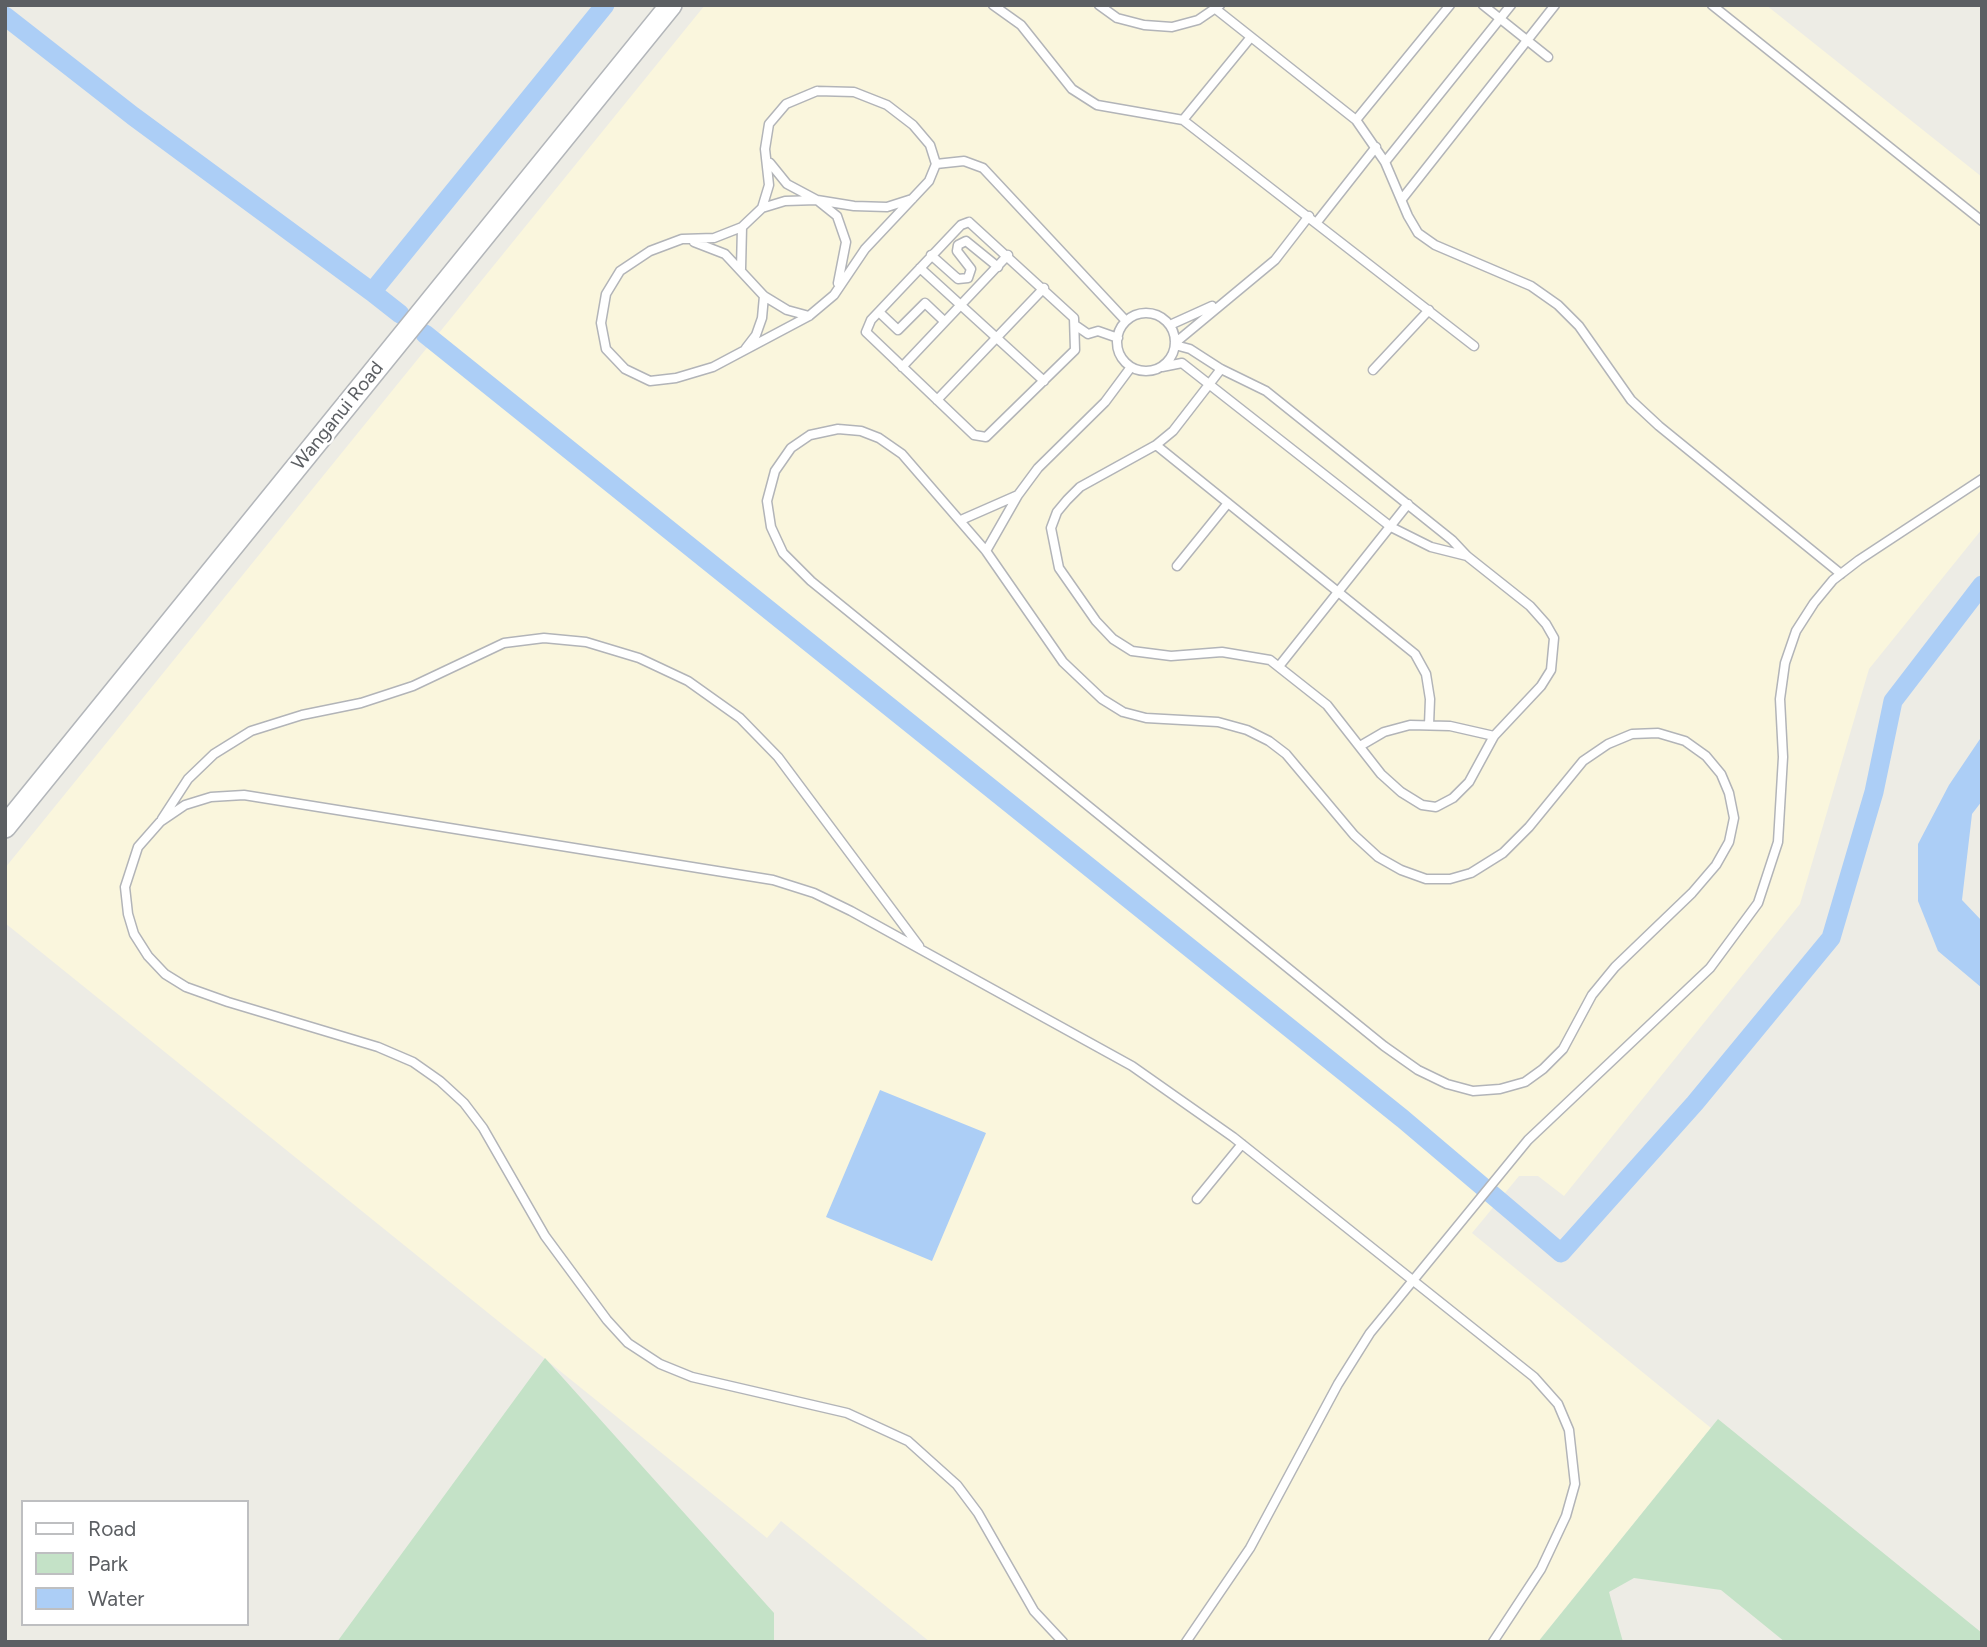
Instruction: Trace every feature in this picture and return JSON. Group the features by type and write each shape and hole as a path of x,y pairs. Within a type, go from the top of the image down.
{"street":[{"name":"Wanganui Road","path":"5,827 671,5"}],"lane":[{"path":"993,5 1021,24 1072,89 1097,104 1183,120 1474,346"},
{"path":"1099,5 1116,18 1144,25 1172,27 1198,20 1218,7 1251,37 1356,120 1385,162 1418,233 1435,245 1531,286 1558,305 1579,326 1631,400 1659,426 1841,573"},
{"path":"1356,120 1450,5"},
{"path":"1483,5 1548,57"},
{"path":"1385,162 1511,5"},
{"path":"1402,200 1555,5"},
{"path":"1712,5 1982,221"},
{"path":"1183,120 1251,37"},
{"path":"762,208 769,185 765,149 769,124 786,104 817,92 854,92 887,105 913,125 930,145 936,164 929,181 915,198 865,249 834,295 809,316 713,367 676,378 650,381 625,369 606,348 601,323 606,294 620,271 650,251 682,239 714,237 742,227 762,208 785,201 817,200 887,207 915,198"},
{"path":"1317,222 1376,147"},
{"path":"765,149 771,168 787,184 817,200 837,216 846,242 844,266 834,295"},
{"path":"936,164 964,161 983,168 1126,321"},
{"path":"1162,367 1171,357 1175,344 1220,303 1253,281 1275,260 1309,216"},
{"path":"969,222 1072,314 1075,350 986,438 974,435 866,332 867,325 931,256 961,225 969,222"},
{"path":"741,269 742,227"},
{"path":"682,239 705,243 725,254 764,296 787,310 809,316"},
{"path":"931,256 964,280 971,274 971,269 957,251 958,245 966,241 998,267"},
{"path":"902,367 1008,255"},
{"path":"920,268 1044,381"},
{"path":"937,400 1044,288"},
{"path":"744,350 756,335 762,318 764,296"},
{"path":"879,312 898,330 925,303 944,321"},
{"path":"1170,326 1220,303"},
{"path":"1373,370 1429,310"},
{"path":"1175,344 1165,319 1149,313 1126,321 1118,338 1120,355 1131,367 1150,371 1182,363 1391,527 1431,547 1467,556"},
{"path":"1075,325 1088,334 1098,331 1118,338"},
{"path":"1175,344 1190,349 1221,369 1266,391 1530,606 1554,638 1551,670 1541,686 1494,736 1469,782 1453,798 1436,807 1422,805 1401,792 1381,774 1326,705 1280,665 1270,660 1222,652 1171,656 1132,651 1113,639 1096,621 1059,568 1051,528 1057,513 1080,487 1156,445 1189,414 1221,369"},
{"path":"986,551 1018,495 1064,439 1105,402 1131,367"},
{"path":"838,429 870,435 902,454 986,551 1063,662 1102,699 1123,712 1146,718 1218,722 1247,730 1269,741 1286,754 1354,835 1378,856 1401,870 1426,879 1450,879 1471,873 1503,853 1529,827 1583,761 1608,744 1632,734 1658,733 1685,741 1706,756 1721,774 1729,793 1734,818 1729,842 1716,865 1692,893 1615,967 1592,995 1563,1048 1544,1069 1525,1082 1500,1088 1473,1091 1447,1084 1418,1070 1384,1046 811,581 783,553 771,527 768,501 775,471 791,448 810,435 838,429"},
{"path":"1156,445 1415,654 1426,674 1430,699 1429,725"},
{"path":"1186,1642 1250,1548 1338,1384 1370,1333 1550,1116 1710,968 1758,903 1779,842 1783,757 1780,699 1785,663 1796,631 1814,603 1841,573 1982,479"},
{"path":"961,520 1018,495"},
{"path":"1177,566 1228,503"},
{"path":"1280,665 1408,504"},
{"path":"920,948 778,757 740,718 688,681 639,658 586,642 544,638 504,643 413,686 360,704 302,715 251,731 214,754 188,779 160,821 138,847 125,887 134,934 148,956 165,974 186,987 378,1047 413,1062 440,1081 464,1103 483,1128 545,1236 584,1292 628,1343 660,1364 692,1377 847,1413 908,1441 957,1485 978,1513 1034,1611 1063,1642"},
{"path":"1360,746 1384,732 1410,725 1429,725 1494,736"},
{"path":"160,821 185,805 211,797 244,794 680,862 773,880 814,893 920,948 1132,1066 1242,1144 1534,1377 1558,1404 1569,1430 1576,1484 1566,1516 1541,1569 1493,1642"},
{"path":"1197,1199 1242,1144"},
{"path":"1180,1642 1193,1631"}],"shaded area":[{"path":"705,5 1766,5 1982,177 1982,529 1869,669 1800,904 1564,1196 1538,1176 1519,1176 1472,1233 1711,1428 1538,1642 930,1642 781,1521 767,1538 5,923 5,868"}],"green space":[{"path":"545,1358 774,1613 774,1642 337,1642"},
{"path":"1718,1419 1982,1633 1982,1642 1785,1642 1721,1590 1634,1578 1609,1592 1623,1642 1538,1642"}],"water":[{"path":"1982,736 1982,801 1972,814 1962,900 1982,921 1982,988 1938,951 1918,901 1918,844 1949,785"},
{"path":"880,1090 986,1133 932,1261 826,1217"}],"waterway":[{"path":"5,16 133,116 372,292 605,5"},
{"path":"372,292 400,314"},
{"path":"425,334 1403,1119 1561,1253 1695,1103 1831,938 1874,792 1893,701 1982,585"}]}
